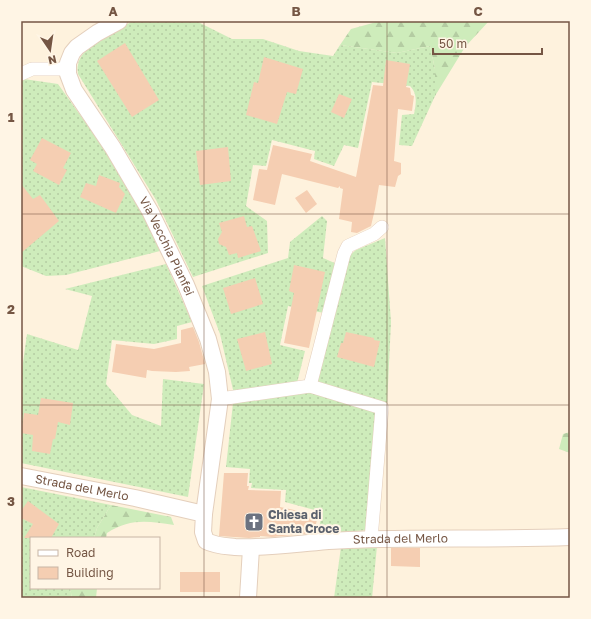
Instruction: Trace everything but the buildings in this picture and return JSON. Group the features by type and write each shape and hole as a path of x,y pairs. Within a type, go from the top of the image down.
{"street":[{"path":"21,74 32,69 68,68 68,63 72,53 77,47 97,32 119,21"},
{"name":"Via Vecchia Pianfei","path":"68,68 70,82 74,90 113,148 141,194 161,231 208,339 217,372 220,399 204,514"},
{"path":"310,386 344,254 348,246 374,234 382,227"},
{"path":"220,399 310,386 382,408 371,539"},
{"name":"Strada del Merlo","path":"21,476 135,498 204,514 203,532 206,541 221,546 251,548 371,539 570,538"},
{"path":"248,598 251,548"}],"green space":[{"path":"133,21 196,21 232,39 263,39 299,51 333,56 340,45 397,53 430,46 435,69 435,96 412,146 399,145 402,115 414,114 416,99 413,89 410,86 372,82 358,148 344,145 334,166 314,159 315,151 272,140 266,166 253,165 246,206 267,221 268,253 193,277 156,200 78,74 78,65 86,51 101,39"},
{"path":"380,21 489,21 465,47 435,96 435,69 430,46 397,53 340,45 351,29"},
{"path":"24,79 58,84 103,147 144,213 160,251 66,275 46,276 21,266 21,80"},
{"path":"322,216 327,221 323,258 337,264 324,313 288,306 280,345 305,351 297,383 234,394 220,334 202,286 288,258 290,242"},
{"path":"385,238 391,322 387,405 316,383 350,255 356,250"},
{"path":"166,264 192,322 177,326 177,339 154,344 112,340 106,384 132,415 161,426 163,379 204,384 188,497 21,463 21,377 27,334 78,350 92,296 65,289"},
{"path":"310,392 377,410 368,530 318,534 322,512 285,502 286,490 251,488 252,483 249,483 250,469 226,467 233,403"},
{"path":"570,432 570,453 559,449 563,434"},
{"path":"21,487 111,505 97,528 94,537 30,537 30,589 70,589 72,598 21,598"},
{"path":"111,505 171,517 174,525 156,522 131,523 115,528 107,533 106,537 94,537 97,528"},
{"path":"377,546 372,598 334,598 341,547"},
{"path":"70,589 97,589 96,598 72,598"}],"place":[{"name":"Chiesa di Santa Croce","path":"254,522"}]}
